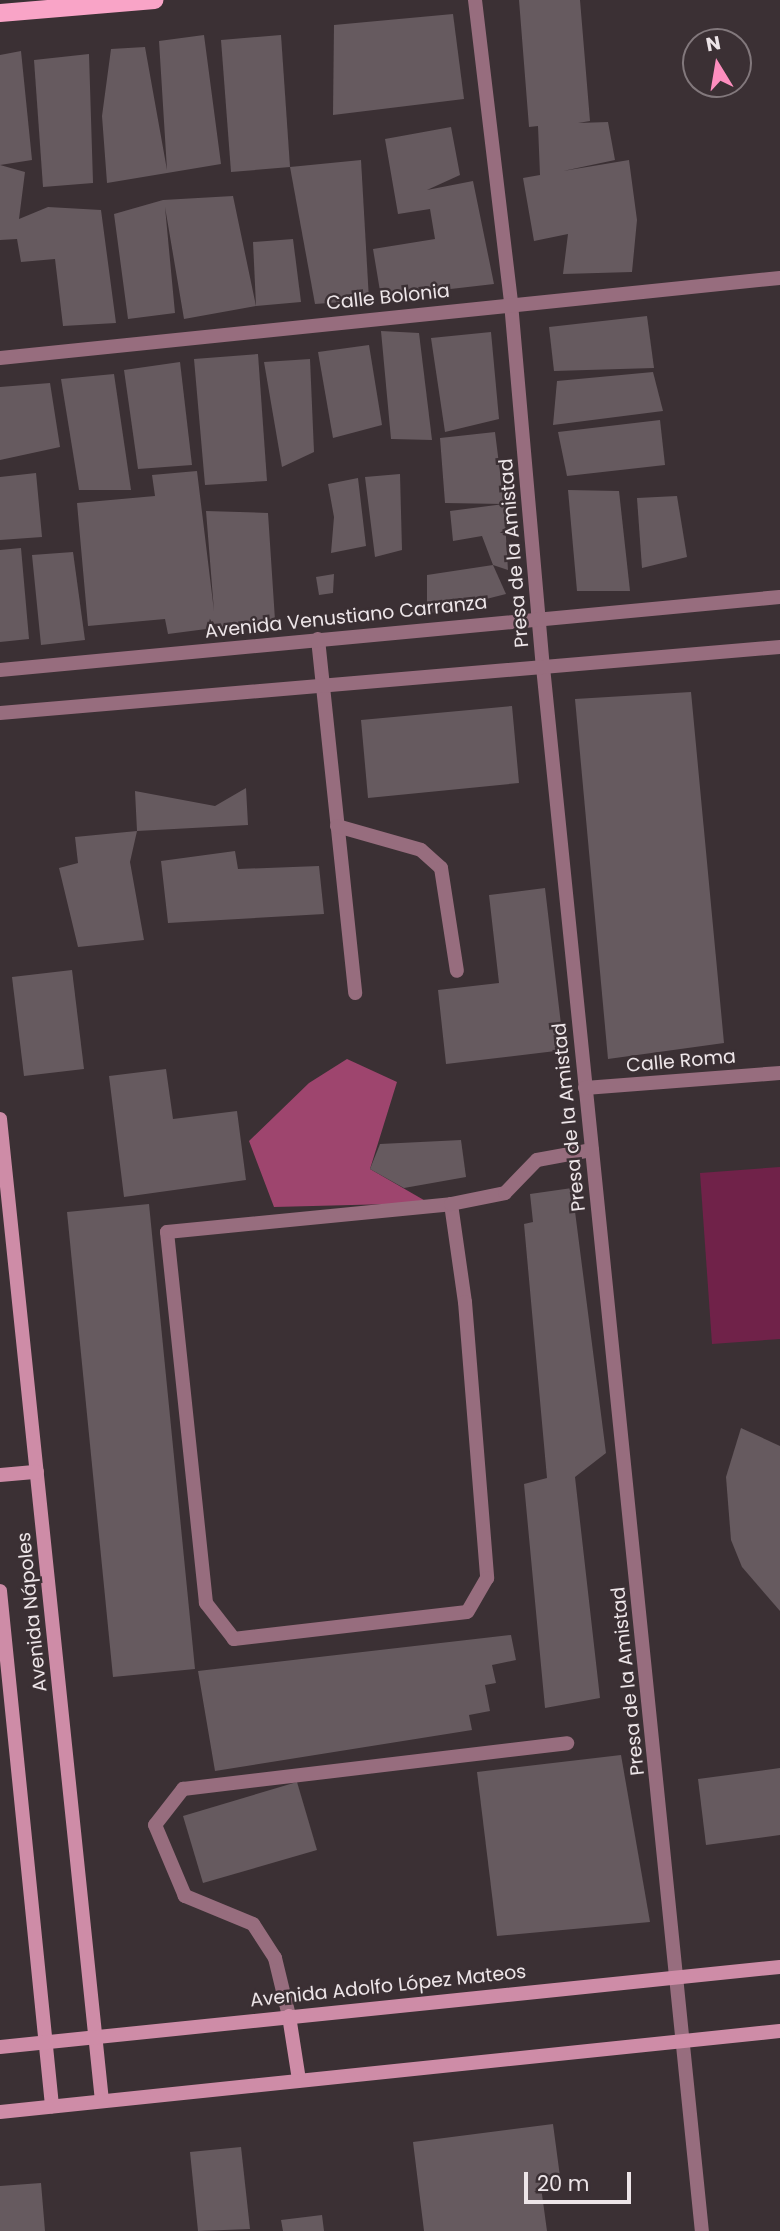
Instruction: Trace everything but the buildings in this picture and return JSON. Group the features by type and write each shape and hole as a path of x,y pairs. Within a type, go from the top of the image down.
{"main road":[{"path":"0,13 154,0"},
{"name":"Avenida Nápoles","path":"0,1119 102,2101"},
{"path":"0,1475 37,1472"},
{"name":"Avenida Nápoles","path":"0,1591 52,2106"},
{"name":"Avenida Adolfo López Mateos","path":"0,2047 780,1966"},
{"path":"289,2016 299,2081"},
{"path":"0,2112 780,2031"}],"street":[{"name":"Presa de la Amistad","path":"475,0 511,303 543,667 679,1976 702,2231"},
{"name":"Calle Bolonia","path":"0,358 511,303 780,278"},
{"name":"Avenida Venustiano Carranza","path":"0,670 540,617 780,597"},
{"path":"318,639 355,993"},
{"path":"0,713 780,647"},
{"path":"337,826 421,850 441,868 457,971"},
{"name":"Calle Roma","path":"585,1088 780,1073"},
{"path":"451,1204 465,1302 487,1578 467,1612 234,1639 206,1603 167,1232 451,1204 505,1193 537,1160 592,1150"},
{"path":"289,2016 275,1958 253,1923 185,1896 155,1825 183,1789 567,1743"}],"shaded area":[{"path":"347,1059 397,1082 370,1169 429,1203 274,1207 249,1141 309,1083"},
{"path":"780,1167 780,1339 712,1344 700,1173"}]}
